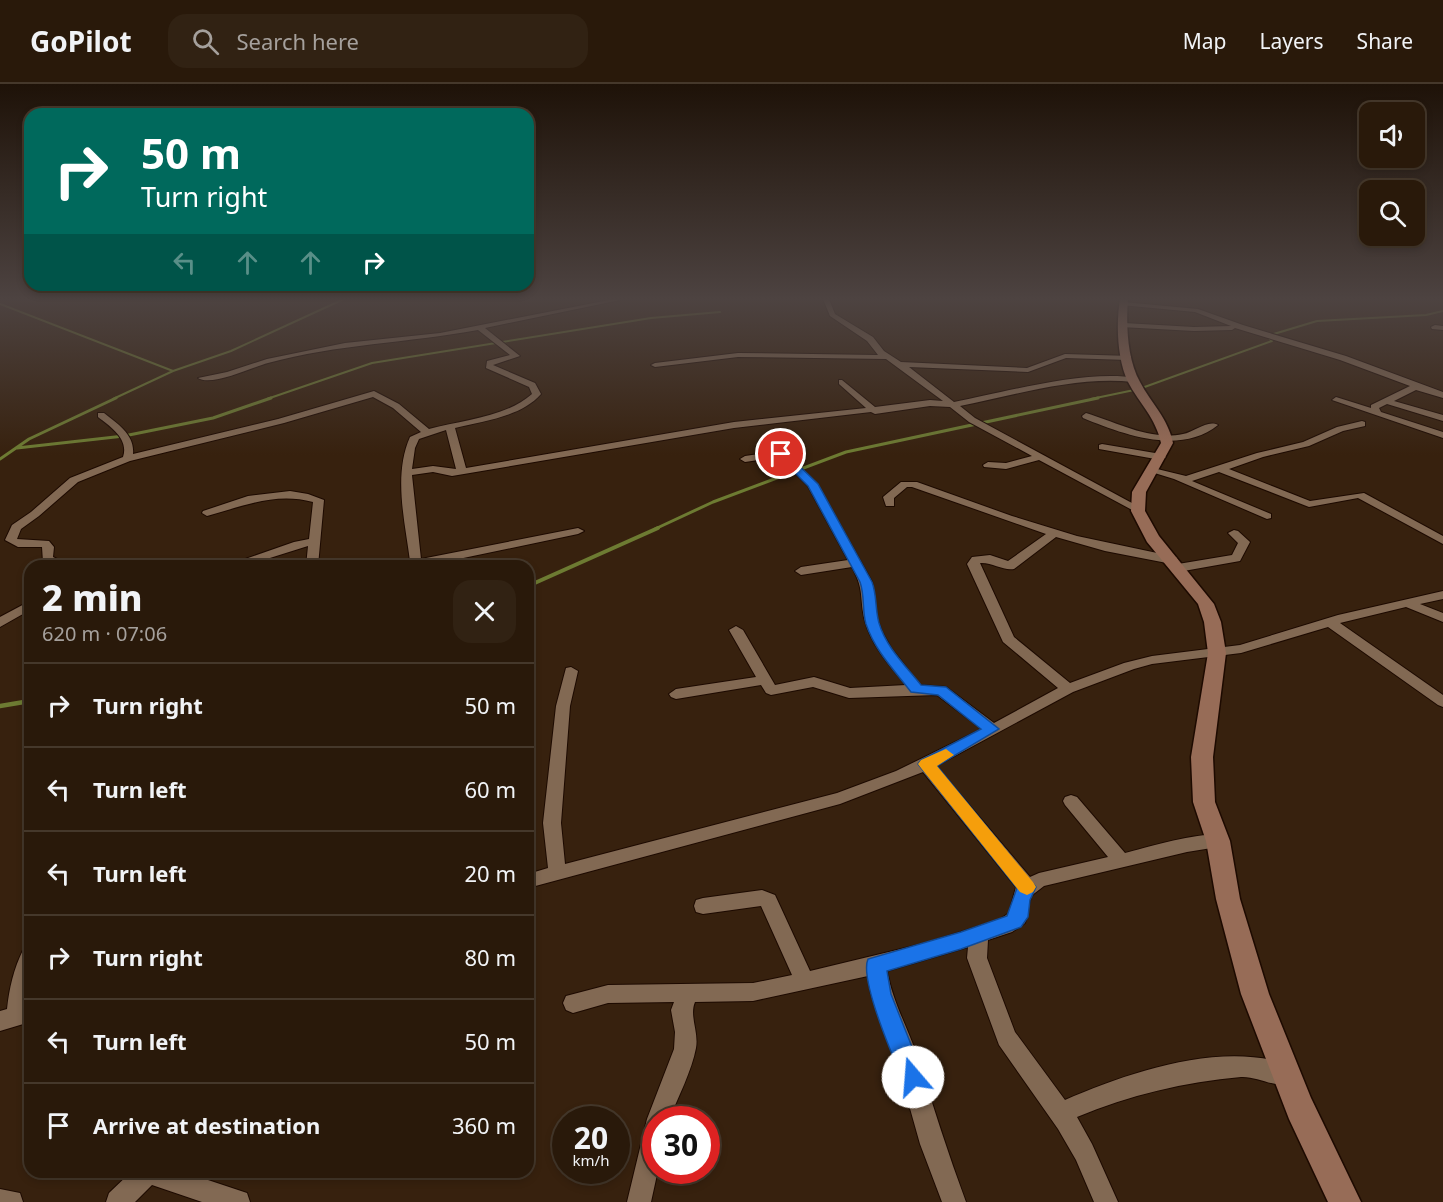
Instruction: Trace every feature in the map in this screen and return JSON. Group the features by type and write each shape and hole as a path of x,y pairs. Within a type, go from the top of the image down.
{"main road":[{"path":"1125,351 1125,366 1160,455 1139,490 1136,502 1138,509 1148,531 1207,606 1216,638 1202,757 1204,802 1218,841 1228,899 1255,994 1323,1160 1345,1202"}],"street":[{"path":"202,378 228,374 267,361 315,351"},
{"path":"412,560 408,473 411,443 414,437 427,432 511,410 529,402 537,394 532,385 489,366 490,363 516,356 510,351"},
{"path":"881,351 972,420 1138,509"},
{"path":"1320,351 1443,395"},
{"path":"655,365 734,355 886,357"},
{"path":"900,364 1028,370 1040,368 1065,356 1125,366"},
{"path":"408,473 433,469 447,473 462,471 734,425 875,411 930,403 953,405 1064,383 1115,378 1125,366"},
{"path":"843,382 875,411"},
{"path":"1377,411 1374,407 1417,387"},
{"path":"49,560 47,559 48,546 45,543 18,544 11,540 11,534 16,527 35,514 74,480 127,459 281,421 375,394 390,402 427,432"},
{"path":"1336,399 1443,435"},
{"path":"1385,401 1443,418"},
{"path":"101,415 124,436 130,448 127,459"},
{"path":"1086,416 1104,423 1160,455 1179,478 1267,516"},
{"path":"1179,478 1187,479 1218,468 1306,444 1340,429 1362,424"},
{"path":"1102,447 1160,455 1183,436 1213,425"},
{"path":"450,426 462,471"},
{"path":"745,459 781,454 795,465 812,484 870,594 872,621 880,644 916,689"},
{"path":"988,465 1006,466 1039,457"},
{"path":"1218,468 1309,504 1360,495 1443,541"},
{"path":"890,504 888,497 905,484 913,484 1052,535 1175,564 1236,558 1244,542 1234,533"},
{"path":"207,513 261,495 276,493 319,500 312,542 312,560"},
{"path":"432,560 578,531"},
{"path":"1052,535 1023,559 1010,566 987,559 976,560 973,564 1008,639 1068,689"},
{"path":"249,560 298,544 312,542"},
{"path":"801,571 855,563"},
{"path":"534,879 840,798 926,764 1068,689 1152,660 1216,653 1259,645 1330,622 1443,595"},
{"path":"1407,603 1443,618"},
{"path":"0,623 24,609"},
{"path":"1330,622 1443,702"},
{"path":"736,630 763,680 771,690 814,682 849,693 916,689 941,690 992,729"},
{"path":"557,873 552,823 563,705 571,671"},
{"path":"676,694 763,680"},
{"path":"926,764 1027,887"},
{"path":"1071,801 1120,860"},
{"path":"573,1003 608,994 753,992 876,965 978,936 1014,922 1018,917 1020,899 1027,887 1039,880 1187,844 1218,841"},
{"path":"703,906 762,898 768,900 805,982"},
{"path":"978,936 977,958 1006,1038 1060,1113 1084,1152 1106,1202"},
{"path":"876,965 881,994 906,1055 932,1144 950,1184 954,1202"},
{"path":"16,1017 19,992 24,976"},
{"path":"663,1106 686,1049 686,1032 681,1010 689,993"},
{"path":"1060,1113 1108,1093 1188,1072 1245,1066 1287,1075"},
{"path":"118,1202 143,1178"},
{"path":"167,1178 238,1202"},
{"path":"639,1202 643,1184"},
{"path":"0,1202 11,1202"}],"waterway":[{"path":"122,351 173,371"},
{"path":"173,371 230,351"},
{"path":"267,399 372,363 445,351"},
{"path":"1091,399 1139,389 1244,351"},
{"path":"113,399 173,371"},
{"path":"0,459 29,439 116,398"},
{"path":"17,448 124,436 213,418 271,398"},
{"path":"655,529 713,502 846,452 1098,398"},
{"path":"534,583 658,528"},
{"path":"0,706 24,702"}],"slow traffic":[{"path":"946,755 926,764 1027,887"}],"route":[{"path":"781,454 795,465 812,484 851,559 866,582 870,594 872,621 880,644 916,689 941,690 992,729 926,764 1027,887 1020,899 1021,906 1014,922 926,952 876,965 881,994 913,1077"}]}
